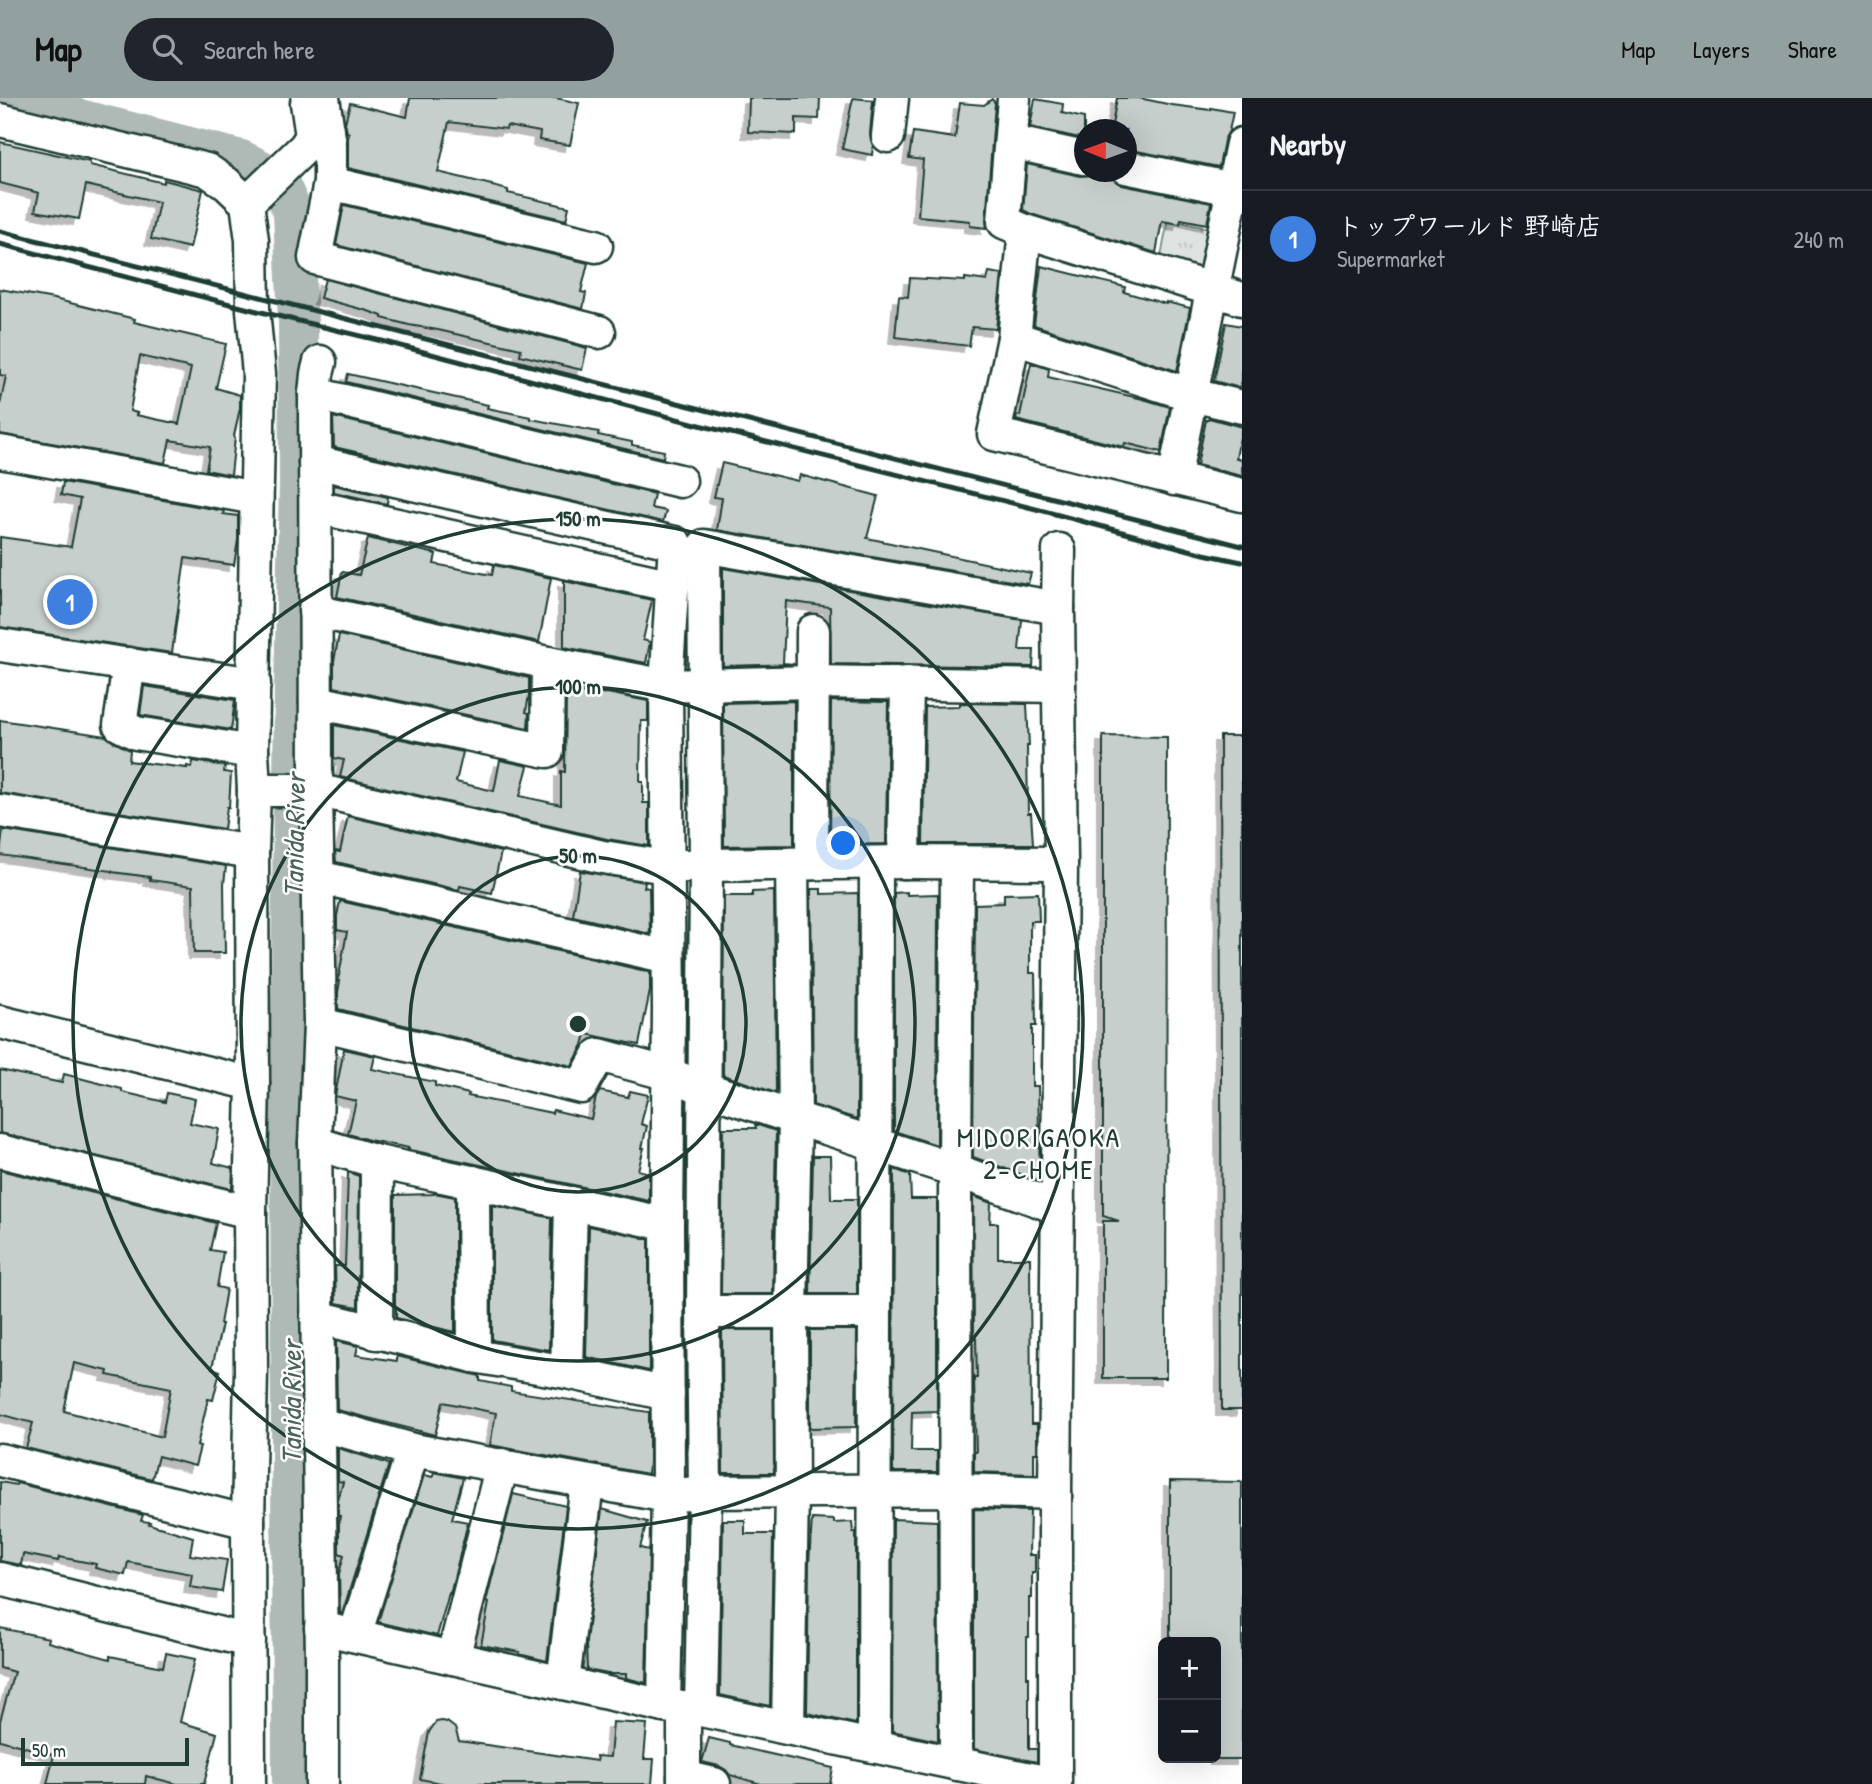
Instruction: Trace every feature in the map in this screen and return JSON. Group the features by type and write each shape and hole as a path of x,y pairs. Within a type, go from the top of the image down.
{"street":[{"path":"247,203 305,147 312,136 306,98"},
{"path":"323,98 330,145 330,183 315,258 599,332"},
{"path":"888,136 892,98"},
{"path":"1014,98 1004,222 1228,295"},
{"path":"0,120 207,170 247,203 252,240 253,310 259,374 252,751 254,790 248,1522 249,1784"},
{"path":"1011,142 1074,156"},
{"path":"1174,479 1192,395 1228,295 1242,144"},
{"path":"1137,169 1238,191"},
{"path":"330,183 596,246"},
{"path":"1025,231 1014,338 995,434 1242,495"},
{"path":"1014,338 1192,395 1242,407"},
{"path":"320,362 317,374 315,461 320,1024 315,1143 322,1784"},
{"path":"316,394 680,481"},
{"path":"0,452 257,498"},
{"path":"315,461 675,543 666,686 668,1496 683,1708 684,1780 714,1784"},
{"path":"316,507 673,586"},
{"path":"683,1708 705,1492 704,546 1058,608"},
{"path":"321,1628 563,1683 1055,1784 1061,863 1059,550"},
{"path":"315,611 548,663 666,686 812,682 1059,686"},
{"path":"788,1728 795,1118 802,864 813,631"},
{"path":"0,645 254,684"},
{"path":"316,702 547,751 548,663"},
{"path":"130,664 120,725 136,733 252,751"},
{"path":"874,1745 874,1144 890,863 907,683"},
{"path":"254,790 316,790 603,857 666,867 1061,863"},
{"path":"0,811 252,852"},
{"path":"956,1764 957,864"},
{"path":"318,877 668,957"},
{"path":"0,1022 253,1084"},
{"path":"320,1024 581,1087 599,1055 668,1074 703,1088 956,1170 1059,1208"},
{"path":"315,1143 377,1163 667,1224"},
{"path":"0,1151 250,1212"},
{"path":"376,1333 377,1163"},
{"path":"473,1182 474,1356"},
{"path":"567,1372 571,1203"},
{"path":"703,1312 873,1312"},
{"path":"317,1317 474,1356 567,1372 668,1394"},
{"path":"319,1424 413,1450 668,1496 705,1492 956,1490 1055,1493"},
{"path":"355,1635 413,1450"},
{"path":"0,1460 248,1522"},
{"path":"453,1658 502,1465"},
{"path":"563,1683 587,1483"},
{"path":"0,1579 249,1641"}],"green space":[{"path":"1168,219 1218,230 1212,260 1197,268 1161,257"}],"building":[{"path":"410,98 556,98 579,103 570,145 539,140 540,132 507,126 506,129 449,122 438,172 492,185 508,190 508,193 569,207 566,220 348,168 349,133 345,123 350,103 407,117"},
{"path":"749,98 820,98 819,119 796,118 796,134 748,132"},
{"path":"853,98 873,100 870,134 872,155 842,149"},
{"path":"1117,98 1139,98 1233,112 1219,167 1137,151 1137,119 1113,119"},
{"path":"992,99 995,103 987,228 970,226 970,221 918,216 923,160 909,158 913,132 955,138 960,103 984,105"},
{"path":"1035,99 1063,104 1062,113 1084,118 1074,119 1074,137 1030,127"},
{"path":"0,142 90,162 90,165 164,183 164,180 203,190 190,248 151,239 159,202 86,185 79,219 35,211 39,193 0,183"},
{"path":"1027,164 1074,175 1074,182 1118,182 1211,203 1207,224 1181,219 1180,224 1162,221 1156,253 1023,210"},
{"path":"344,205 588,263 581,292 586,293 583,309 336,245"},
{"path":"1041,266 1125,287 1124,292 1166,304 1190,308 1177,371 1034,325"},
{"path":"989,272 1002,274 996,329 972,327 969,346 895,337 899,296 908,297 910,278 965,281 965,278 987,281"},
{"path":"325,279 587,348 582,370 520,355 521,349 409,325 320,298"},
{"path":"0,289 54,299 226,344 216,388 240,395 231,475 206,470 210,447 170,440 165,463 0,434 0,405 6,376 0,375","holes":["140,356 191,368 179,424 136,415 137,413 130,411"]},
{"path":"1226,323 1242,326 1240,388 1214,381"},
{"path":"1031,363 1049,369 1048,377 1170,407 1161,452 1125,443 1124,447 1016,420 1017,415 1020,416"},
{"path":"348,374 488,405 487,408 531,419 599,432 598,435 632,442 632,445 664,451 663,458 346,382"},
{"path":"333,417 654,494 651,508 666,511 663,522 334,447"},
{"path":"1209,418 1242,427 1236,458 1242,459 1242,476 1197,465 1206,420"},
{"path":"722,463 798,481 800,475 878,496 867,538 1031,573 1028,584 717,530 722,498 714,497"},
{"path":"63,482 224,511 223,514 238,516 234,565 185,558 172,653 0,627 0,537 71,547 80,499 61,495"},
{"path":"334,485 388,497 387,504 334,492"},
{"path":"368,538 436,554 434,564 492,575 494,565 551,578 539,642 337,597 342,572 359,575"},
{"path":"723,568 1022,620 1019,650 1034,650 1033,667 831,664 830,607 786,601 783,663 794,664 723,666"},
{"path":"564,581 652,600 643,640 650,642 646,663 564,647"},
{"path":"339,635 529,678 526,712 529,713 528,728 334,687 334,661"},
{"path":"144,686 235,700 231,730 140,715"},
{"path":"607,693 648,701 648,721 641,721 640,782 643,782 643,803 649,803 649,846 607,839 340,777 344,760 334,758 334,725 463,752 456,782 494,791 500,760 528,766 520,796 561,805 561,771 565,772 566,694"},
{"path":"794,701 794,845 724,846 723,703"},
{"path":"831,701 888,702 886,844 830,845"},
{"path":"960,703 1027,704 1028,813 1031,813 1033,844 923,844 925,707 960,706"},
{"path":"0,720 106,736 130,750 129,761 187,768 192,767 193,761 225,766 224,772 231,773 229,807 224,829 0,793"},
{"path":"1103,736 1167,737 1166,1378 1103,1378 1103,1221 1119,1221 1103,1216"},
{"path":"1220,736 1242,736 1242,1410 1222,1410"},
{"path":"348,816 501,852 492,893 460,886 459,890 336,862 335,851 340,852"},
{"path":"3,830 226,866 225,953 194,953 193,886 0,855"},
{"path":"580,871 645,882 644,887 649,888 650,934 573,916"},
{"path":"811,889 821,889 821,894 858,893 857,1119 813,1105"},
{"path":"774,891 776,1093 723,1075 724,896 752,896 752,892"},
{"path":"907,892 907,895 938,894 937,1145 894,1131 894,893"},
{"path":"1038,893 1039,921 1030,921 1030,973 1035,973 1036,1026 1032,1026 1032,1086 1038,1086 1040,1181 973,1157 975,904 1004,903 1004,894"},
{"path":"340,901 650,972 650,991 639,1045 586,1034 572,1066 338,1009 338,981 347,932 337,930"},
{"path":"344,1049 375,1056 372,1069 435,1082 435,1086 469,1094 468,1096 591,1119 600,1091 628,1097 630,1091 648,1095 641,1124 647,1126 638,1170 649,1173 649,1201 408,1150 409,1148 348,1134 356,1101 335,1096"},
{"path":"0,1070 62,1083 64,1074 165,1102 167,1093 195,1099 190,1123 219,1129 213,1163 233,1168 232,1189 0,1133"},
{"path":"755,1124 776,1131 773,1294 721,1294 723,1128 756,1128"},
{"path":"813,1156 830,1156 831,1199 857,1199 857,1294 810,1294"},
{"path":"894,1169 910,1175 911,1199 937,1199 937,1411 912,1412 911,1451 937,1451 937,1472 893,1472"},
{"path":"0,1170 216,1223 210,1250 223,1252 217,1287 226,1289 222,1324 212,1368 220,1371 213,1400 208,1399 195,1466 158,1456 152,1479 26,1448 33,1423 0,1414","holes":["74,1363 108,1371 107,1375 171,1388 162,1437 64,1411"]},
{"path":"348,1172 359,1176 358,1307 336,1303 335,1266 345,1266"},
{"path":"434,1193 455,1197 455,1332 396,1318 395,1195"},
{"path":"973,1196 991,1203 990,1223 998,1223 998,1258 1030,1258 1031,1424 1037,1424 1034,1474 974,1472 974,1378 977,1378 974,1338"},
{"path":"492,1205 552,1218 549,1350 492,1340"},
{"path":"589,1226 649,1239 649,1371 586,1357"},
{"path":"722,1330 773,1330 774,1473 723,1473"},
{"path":"810,1330 857,1330 856,1427 810,1428"},
{"path":"336,1341 358,1346 356,1355 397,1361 397,1356 480,1376 480,1381 511,1387 511,1391 649,1412 648,1474 490,1445 496,1413 443,1402 435,1435 337,1410"},
{"path":"338,1448 389,1464 342,1614 339,1574 344,1555 339,1553 338,1501 343,1482 338,1481"},
{"path":"434,1472 463,1478 452,1519 468,1522 437,1636 378,1622 424,1475 433,1477"},
{"path":"1170,1481 1242,1482 1242,1759 1221,1759 1221,1637 1170,1637"},
{"path":"0,1482 17,1483 143,1515 141,1521 193,1537 190,1555 227,1560 222,1592 190,1587 192,1574 128,1562 125,1575 95,1568 96,1564 59,1557 58,1561 23,1554 21,1565 0,1561"},
{"path":"513,1494 566,1506 547,1661 519,1654 520,1652 481,1645 489,1603 486,1602"},
{"path":"602,1509 647,1522 640,1548 649,1550 646,1683 626,1678 626,1674 587,1670 586,1642"},
{"path":"974,1509 1030,1511 1029,1555 1035,1555 1035,1573 1032,1573 1027,1637 1029,1749 1037,1749 1037,1762 974,1749"},
{"path":"812,1519 834,1520 834,1523 852,1522 853,1532 856,1532 856,1724 807,1713"},
{"path":"893,1519 937,1521 938,1741 892,1731"},
{"path":"723,1520 745,1520 745,1534 773,1534 770,1706 720,1695"},
{"path":"0,1628 49,1638 48,1642 110,1659 110,1656 163,1667 166,1653 195,1659 180,1722 217,1733 204,1784 177,1784 146,1776 145,1784 47,1784 54,1755 0,1740 0,1721 14,1672 0,1668"},
{"path":"442,1721 455,1728 459,1741 597,1761 596,1756 610,1757 613,1722 647,1724 644,1759 654,1759 652,1784 446,1784 420,1779 429,1732 436,1722"},
{"path":"709,1738 833,1768 830,1784 761,1784 730,1775 719,1766 702,1762"}],"waterway":[{"name":"Tanida River","path":"0,99 241,160 277,178 293,213 298,322 299,483 294,686 290,1114 292,1784"}],"railway":[{"path":"0,231 1242,546"},
{"path":"0,244 1242,562"}],"place":[{"name":"トップワールド 野崎店","path":"70,602"}],"district":[{"name":"MIDORIGAOKA 2-CHOME","path":"1039,1153"}]}
